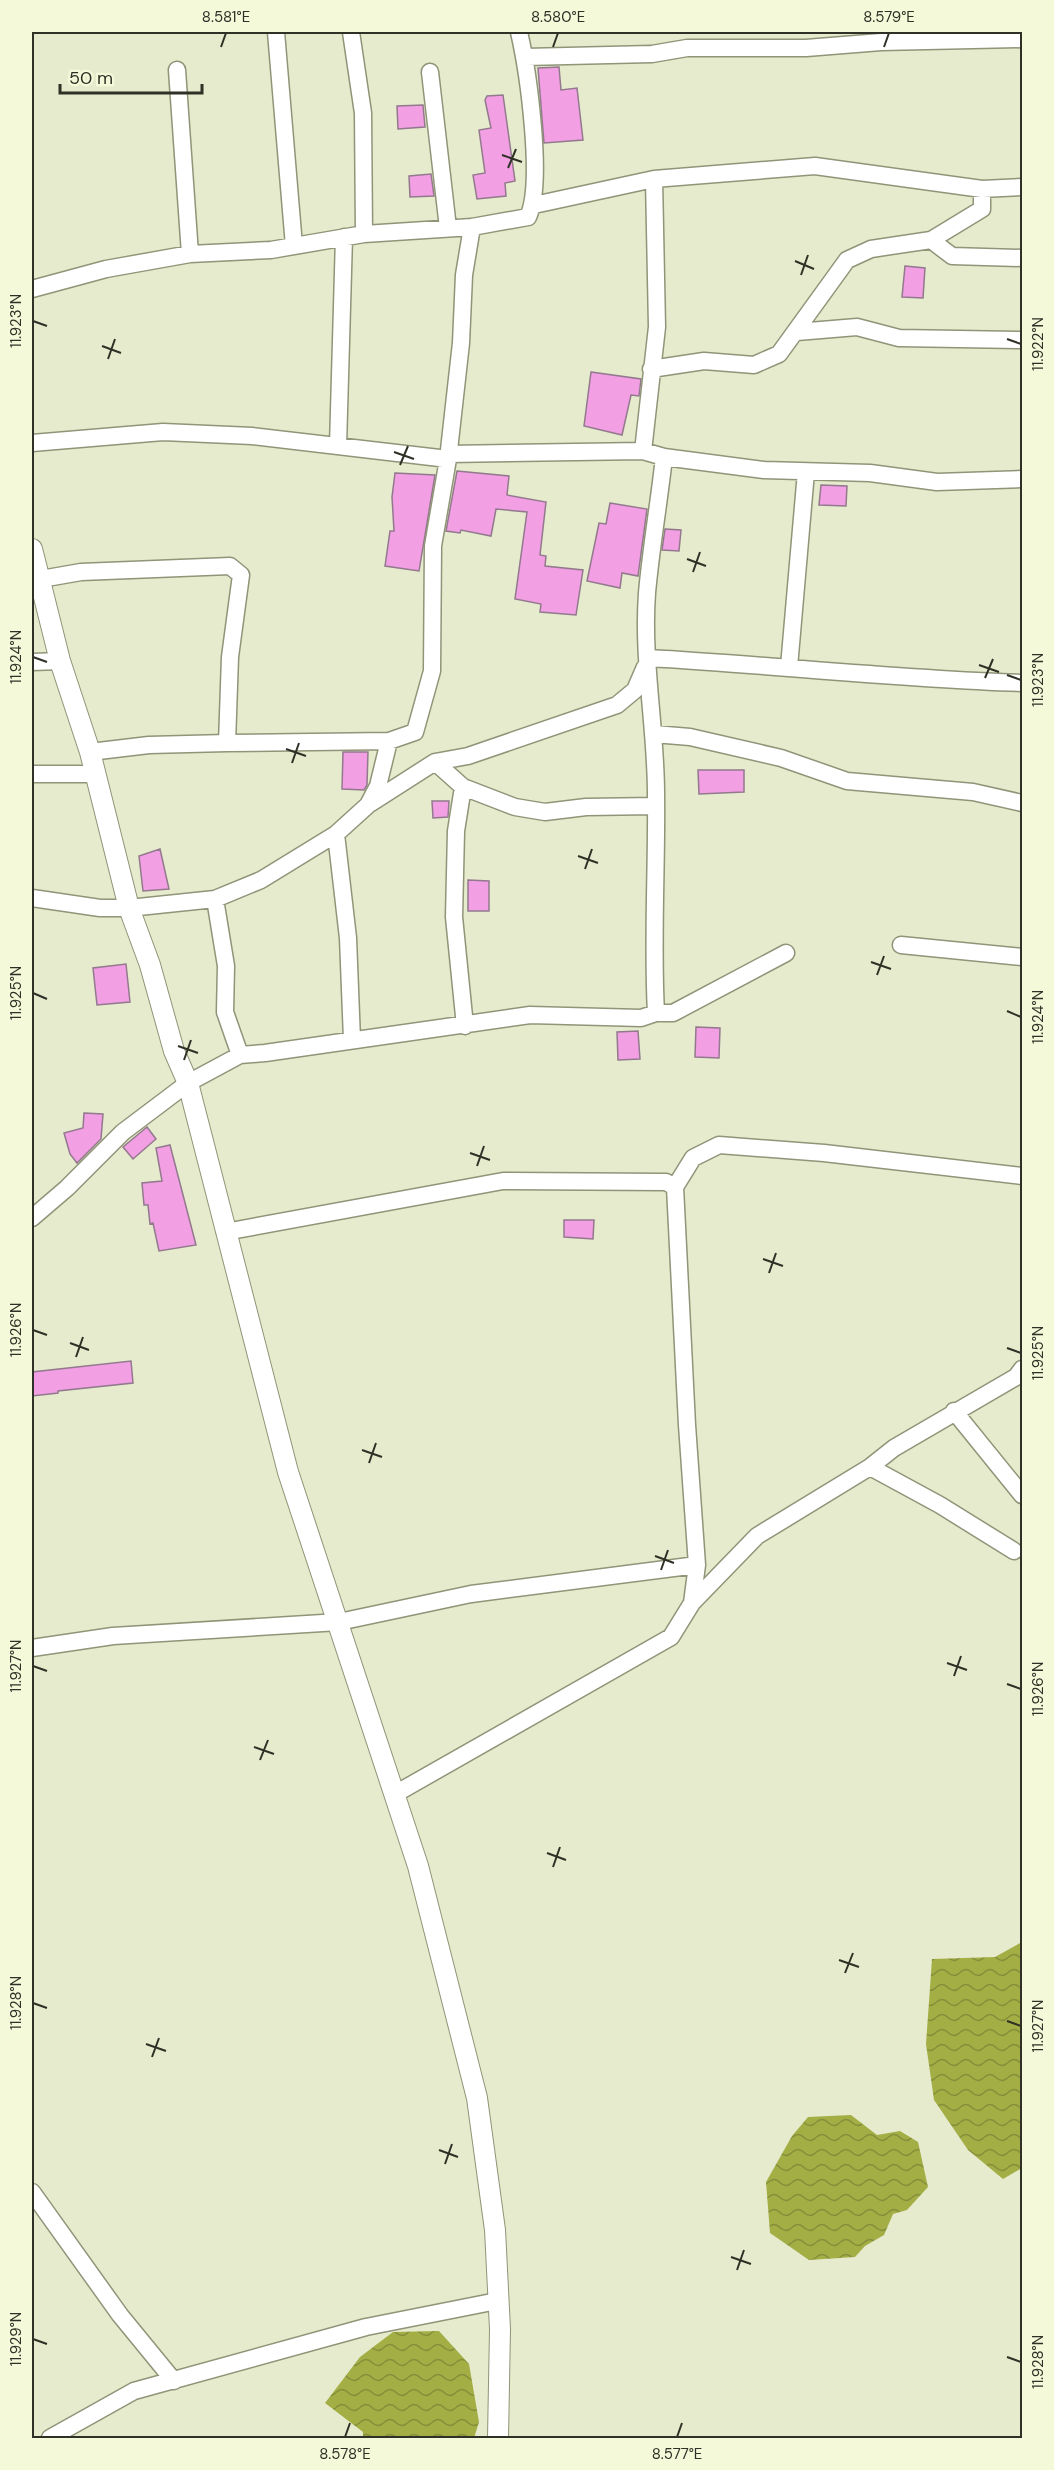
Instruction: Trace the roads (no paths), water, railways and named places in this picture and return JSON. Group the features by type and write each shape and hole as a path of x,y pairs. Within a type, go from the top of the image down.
{"street":[{"path":"276,32 294,246"},
{"path":"351,32 363,113 364,234"},
{"path":"32,289 106,269 190,254 294,246 364,234 472,226 528,218 534,205 535,174 525,57 519,32"},
{"path":"525,57 652,54 705,40 807,48 881,42 1023,39"},
{"path":"177,70 190,254"},
{"path":"430,72 448,228"},
{"path":"534,205 654,178 815,166 982,189 1023,187"},
{"path":"643,451 657,327 654,178"},
{"path":"651,369 704,361 754,365 779,354 847,260 871,249 931,240 982,209 982,189"},
{"path":"90,752 149,745 389,741 416,732 427,698 432,670 432,546 448,457 461,343 464,276 472,226"},
{"path":"338,446 344,237"},
{"path":"931,240 952,256 1023,258"},
{"path":"796,332 857,327 899,338 1023,340"},
{"path":"32,443 163,432 252,436 448,457 643,451 664,458 806,472 870,473 937,483 1023,479"},
{"path":"656,1013 653,957 654,734 649,700 647,595 664,458"},
{"path":"789,667 806,472"},
{"path":"32,549 60,661 90,752 129,908 150,965 174,1051 188,1083 288,1472 418,1866 477,2098 495,2230 500,2329 498,2439"},
{"path":"41,579 81,572 230,566 241,575 230,657 227,743"},
{"path":"649,658 936,680 1023,683"},
{"path":"32,898 100,908 129,908 215,899 261,880 336,834 368,806 435,762 468,756 617,705 635,690 649,658"},
{"path":"32,662 60,661"},
{"path":"654,734 690,737 781,758 846,781 973,792 1023,803"},
{"path":"368,806 378,786 389,741"},
{"path":"435,762 463,787 506,804 544,812 586,807 655,806"},
{"path":"32,774 95,774"},
{"path":"463,787 456,831 454,917 465,1026"},
{"path":"336,834 348,938 352,1040"},
{"path":"215,899 226,966 225,1012 240,1055"},
{"path":"901,945 1023,957"},
{"path":"32,1218 67,1188 123,1132 188,1083 240,1055 530,1016 641,1018 656,1013 673,1013 786,954"},
{"path":"692,1603 698,1565 687,1425 675,1188 693,1158 719,1145 824,1153 1023,1176"},
{"path":"225,1232 503,1181 666,1182 675,1188"},
{"path":"395,1794 671,1637 692,1603 757,1536 870,1467 894,1448 954,1411 1016,1377 1023,1369"},
{"path":"954,1411 1023,1495"},
{"path":"870,1467 940,1505 1014,1551"},
{"path":"32,1648 113,1636 339,1622 471,1594 698,1565"},
{"path":"32,2192 120,2315 174,2381"},
{"path":"50,2439 134,2391 366,2327 497,2301"}],"water":[{"path":"1022,1942 1022,2168 1003,2179 968,2150 934,2100 926,2044 932,1959 995,1957"},
{"path":"851,2115 877,2135 900,2131 918,2142 928,2187 907,2210 893,2214 884,2235 865,2246 855,2257 809,2260 770,2233 766,2182 792,2136 808,2117"},
{"path":"439,2331 469,2364 479,2422 474,2438 363,2438 363,2432 325,2403 360,2357 393,2332"}]}
